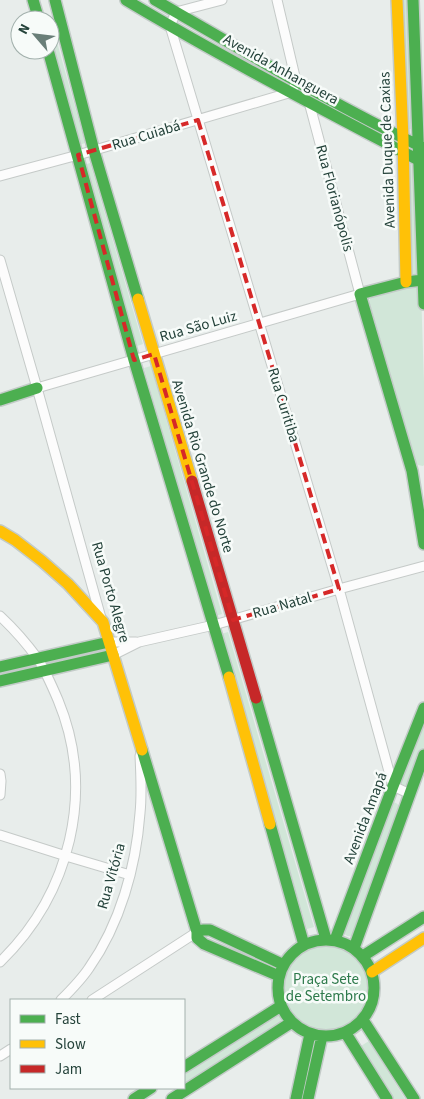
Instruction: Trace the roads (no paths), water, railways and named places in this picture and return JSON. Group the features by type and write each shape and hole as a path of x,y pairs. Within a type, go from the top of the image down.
{"street":[{"path":"38,0 44,2 53,0"},
{"name":"Avenida Rio Grande do Norte","path":"53,0 94,150 154,354 330,940"},
{"name":"Avenida Anhanguera","path":"126,0 170,26 421,147"},
{"name":"Avenida Anhanguera","path":"155,0 294,87 309,102 421,161"},
{"path":"170,26 176,12 222,0"},
{"path":"278,0 294,87"},
{"name":"Avenida Duque de Caxias","path":"397,0 403,138 406,282"},
{"name":"Avenida Duque de Caxias","path":"413,0 421,147 424,304"},
{"name":"Rua Curitiba","path":"170,26 339,589 393,786"},
{"path":"51,60 134,360 214,625 304,945"},
{"name":"Rua Cuiabá","path":"0,176 78,156 198,120 294,87"},
{"name":"Rua Florianópolis","path":"309,102 360,294"},
{"name":"Rua Porto Alegre","path":"0,260 102,622 197,932"},
{"path":"406,282 423,280"},
{"name":"Rua São Luiz","path":"0,400 406,282"},
{"path":"360,294 418,470 424,544"},
{"path":"0,531 30,550 50,566 68,583 102,622"},
{"name":"Rua Natal","path":"109,642 139,642 214,625 424,566"},
{"path":"0,616 37,658 45,671 67,726 74,763 75,782 74,819 66,856 56,882 44,908 22,939 0,962"},
{"path":"0,667 109,642"},
{"name":"Rua Natal","path":"113,655 139,642"},
{"path":"0,681 113,655"},
{"name":"Avenida Amapá","path":"330,940 424,708"},
{"name":"Rua Vitória","path":"62,999 88,969 100,951 117,914 130,874 136,848 140,813 140,743"},
{"path":"358,952 424,755"},
{"path":"0,774 0,795"},
{"path":"393,786 410,794"},
{"path":"0,835 130,874"},
{"path":"358,952 424,917"},
{"path":"94,999 197,932 205,929 284,965"},
{"path":"197,932 197,938 204,944 280,976"},
{"path":"372,972 424,938"},
{"path":"318,940 330,940 347,944 358,952 372,972 374,997 360,1024 338,1035 322,1036 310,1034 292,1022 281,1006 278,990 284,965 296,950 318,940"},
{"path":"185,1066 281,1006"},
{"path":"363,1020 414,1099"},
{"path":"172,1099 292,1022"},
{"path":"345,1032 387,1099"},
{"path":"296,1099 310,1034"},
{"path":"308,1099 322,1036"},
{"path":"137,1095 149,1089"}],"park label":[{"name":"Praça Sete de Setembro","path":"326,988"}]}
